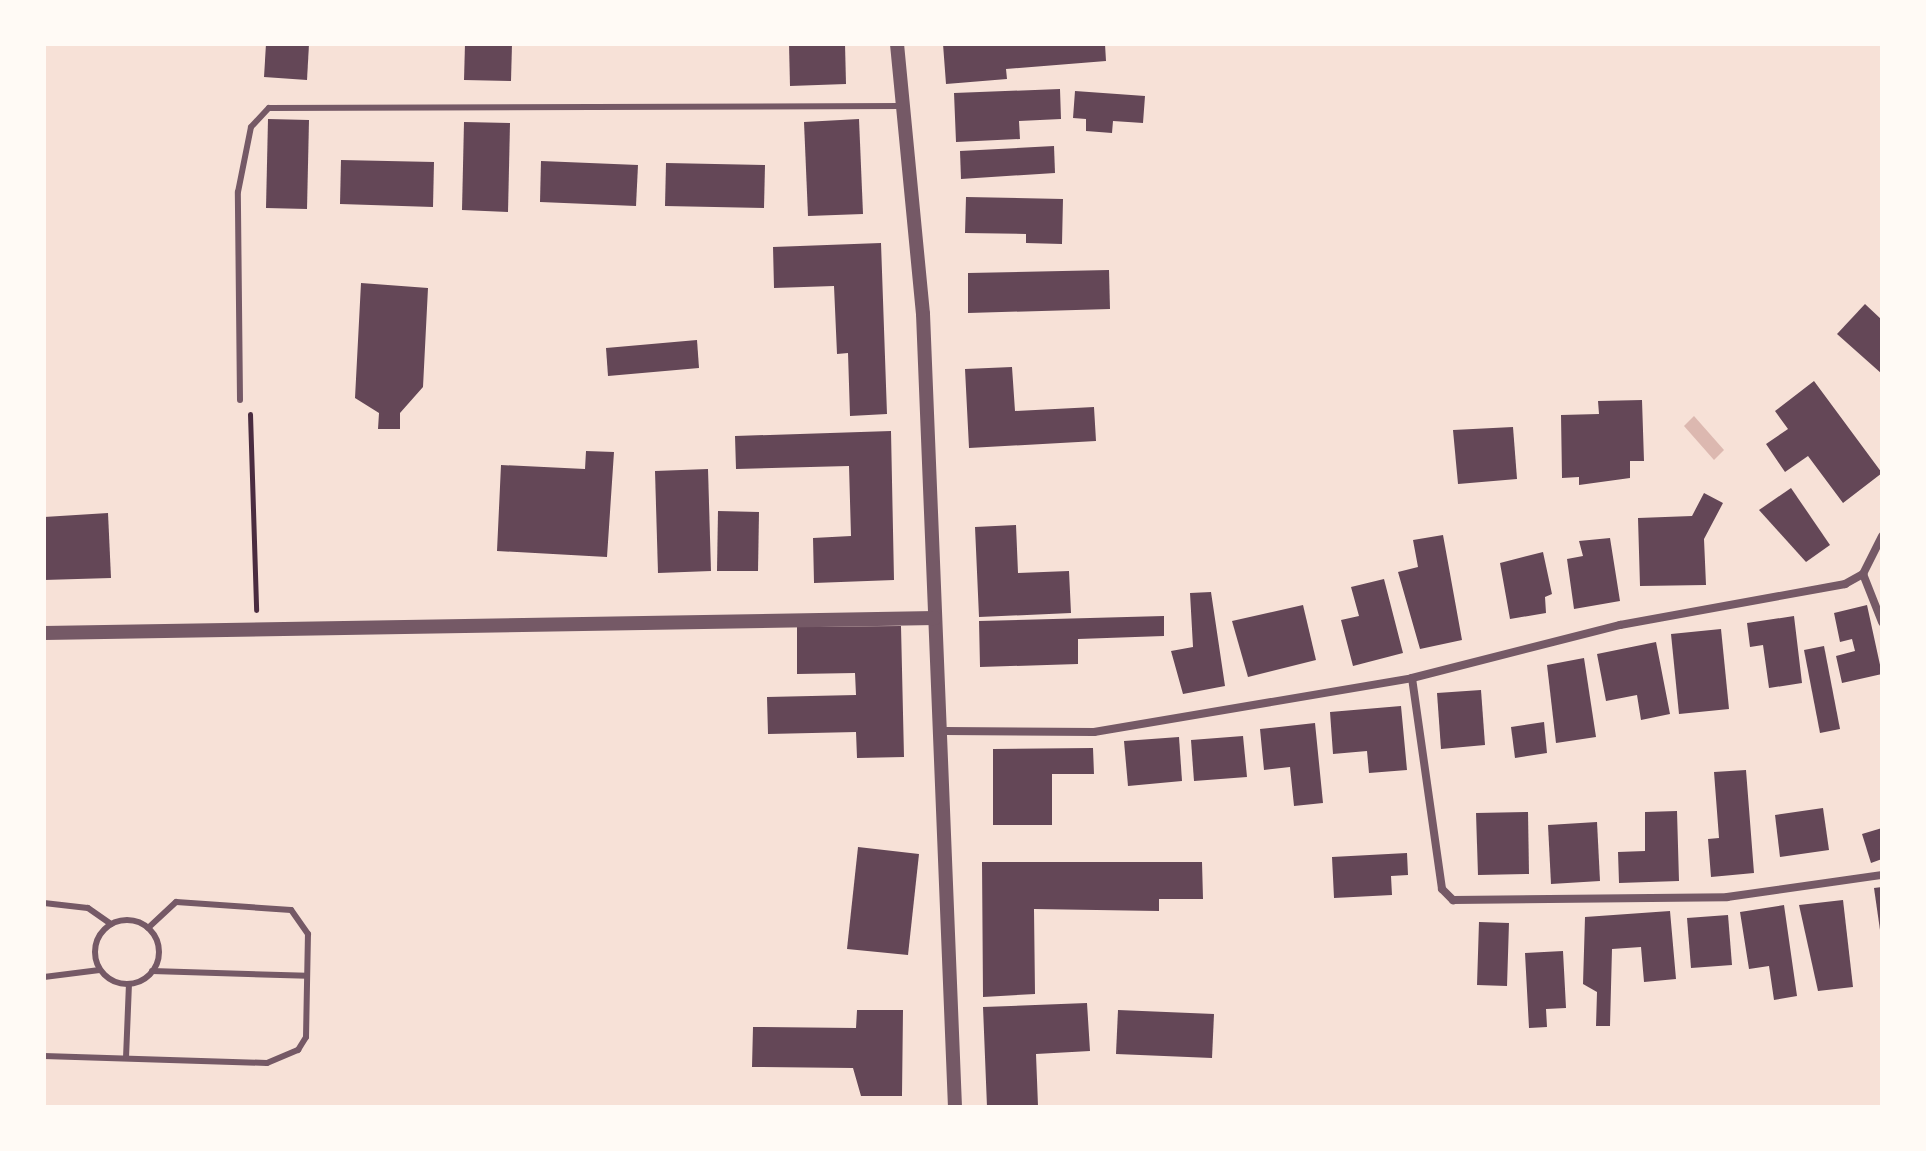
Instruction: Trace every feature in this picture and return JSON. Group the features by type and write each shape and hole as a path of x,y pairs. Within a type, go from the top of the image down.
{"street":[{"path":"897,44 906,106 923,314 935,618 945,731 955,1107"},
{"path":"945,731 1094,732 1412,678 1620,625 1845,584 1863,574 1882,536"},
{"path":"1863,574 1882,622"},
{"path":"44,633 935,618"},
{"path":"1412,678 1442,889 1453,900 1727,897 1882,875"}],"lane":[{"path":"240,400 238,192 251,127 269,108 906,106"},
{"path":"44,903 88,908 111,924 148,928 176,902 282,905 305,925 307,976 306,1037 288,1058 44,1056"},
{"path":"100,970 95,945 111,924"},
{"path":"148,928 159,946 152,971"},
{"path":"44,977 100,970 129,984"},
{"path":"129,984 152,971 307,976"},
{"path":"126,1058 129,984"}],"path":[{"path":"255,421 256,631"}],"shaded area":[{"path":"1694,416 1724,450 1714,460 1684,426"}],"building":[{"path":"266,44 309,44 307,80 264,77"},
{"path":"465,44 512,44 511,81 464,80"},
{"path":"789,44 845,44 846,84 790,86"},
{"path":"943,44 1105,44 1106,61 1006,69 1007,79 946,84"},
{"path":"1060,89 1061,119 1019,121 1020,139 956,142 954,93"},
{"path":"1075,91 1145,96 1143,123 1113,121 1112,133 1086,131 1086,119 1073,118"},
{"path":"268,119 309,120 307,209 266,208"},
{"path":"859,119 863,214 808,216 804,122"},
{"path":"464,122 510,123 508,212 462,210"},
{"path":"1054,146 1055,173 961,179 960,151"},
{"path":"341,160 434,162 433,207 340,204"},
{"path":"541,161 638,165 636,206 540,202"},
{"path":"666,163 765,165 764,208 665,206"},
{"path":"966,197 1063,199 1062,244 1026,243 1026,234 965,233"},
{"path":"881,243 887,414 850,416 848,353 837,354 834,286 774,288 773,247"},
{"path":"1109,270 1110,309 968,313 968,273"},
{"path":"361,283 428,288 423,387 400,413 400,429 378,429 379,413 355,398"},
{"path":"1865,304 1882,320 1882,374 1837,334"},
{"path":"697,340 699,368 608,376 606,348"},
{"path":"1012,367 1015,411 1094,407 1096,441 969,448 965,369"},
{"path":"1814,381 1882,473 1843,503 1808,456 1785,472 1766,444 1788,429 1775,411"},
{"path":"1642,400 1644,461 1630,461 1630,478 1579,485 1579,477 1562,478 1561,415 1599,414 1598,401"},
{"path":"1513,427 1517,479 1458,484 1453,430"},
{"path":"891,431 894,580 814,583 813,538 851,536 849,466 736,469 735,436"},
{"path":"586,451 614,452 607,557 497,551 501,465 585,469"},
{"path":"708,469 711,571 658,573 655,471"},
{"path":"1791,488 1830,545 1806,562 1759,510"},
{"path":"1704,493 1723,503 1704,539 1706,585 1640,586 1638,518 1692,516"},
{"path":"718,511 759,512 758,571 717,571"},
{"path":"108,513 111,578 44,580 44,517"},
{"path":"1016,525 1018,573 1069,571 1071,613 979,617 975,527"},
{"path":"1443,535 1462,640 1420,649 1398,572 1418,567 1413,540"},
{"path":"1610,538 1620,601 1574,609 1567,559 1583,556 1579,541"},
{"path":"1543,552 1552,594 1545,597 1546,613 1510,619 1500,563"},
{"path":"1384,579 1403,653 1353,666 1341,620 1359,616 1351,587"},
{"path":"1211,592 1225,686 1183,694 1171,651 1193,647 1190,593"},
{"path":"1303,605 1316,660 1248,677 1232,621"},
{"path":"1867,605 1882,674 1842,683 1836,656 1855,651 1852,639 1840,642 1834,613"},
{"path":"1164,616 1164,636 1078,639 1078,664 980,667 979,621"},
{"path":"1794,616 1802,683 1769,688 1763,645 1750,647 1747,623"},
{"path":"901,626 904,757 857,758 856,732 768,734 767,697 856,695 855,673 797,674 797,627"},
{"path":"1721,629 1729,709 1679,714 1671,634"},
{"path":"1656,642 1670,714 1641,720 1637,695 1606,701 1597,654"},
{"path":"1824,646 1840,729 1820,733 1804,650"},
{"path":"1584,658 1596,737 1556,743 1547,665"},
{"path":"1481,690 1485,745 1441,749 1437,693"},
{"path":"1401,706 1407,770 1369,773 1367,751 1333,754 1330,712"},
{"path":"1544,722 1547,753 1515,758 1511,727"},
{"path":"1315,723 1323,803 1294,806 1290,767 1264,770 1260,729"},
{"path":"1243,736 1247,777 1194,781 1191,740"},
{"path":"1179,737 1182,781 1128,786 1124,741"},
{"path":"1093,748 1094,774 1052,774 1052,825 993,825 993,749"},
{"path":"1746,770 1754,873 1711,877 1708,839 1719,838 1714,772"},
{"path":"1823,808 1829,850 1780,857 1775,815"},
{"path":"1677,811 1679,881 1619,883 1618,852 1645,851 1645,812"},
{"path":"1528,812 1529,874 1478,875 1476,813"},
{"path":"1597,822 1600,881 1551,884 1548,825"},
{"path":"1882,828 1882,859 1871,863 1862,834"},
{"path":"858,847 919,854 908,955 847,949"},
{"path":"1407,853 1408,875 1391,876 1392,895 1334,898 1332,857"},
{"path":"982,862 1202,862 1203,899 1159,899 1159,911 1034,909 1035,994 983,997"},
{"path":"1882,887 1882,930 1880,930 1874,888"},
{"path":"1843,900 1853,987 1818,991 1799,905"},
{"path":"1784,905 1797,996 1774,1000 1769,966 1749,969 1740,912"},
{"path":"1670,911 1676,979 1644,982 1641,947 1612,949 1610,1026 1596,1026 1597,992 1583,984 1585,917"},
{"path":"1728,915 1732,965 1691,968 1687,918"},
{"path":"1479,922 1509,923 1507,986 1477,985"},
{"path":"1563,951 1566,1008 1546,1009 1547,1027 1529,1028 1525,953"},
{"path":"1087,1003 1090,1051 1036,1054 1038,1106 987,1107 983,1007"},
{"path":"857,1010 903,1010 902,1096 861,1096 853,1068 752,1067 753,1027 856,1028"},
{"path":"1118,1010 1214,1014 1212,1058 1116,1054"}]}
